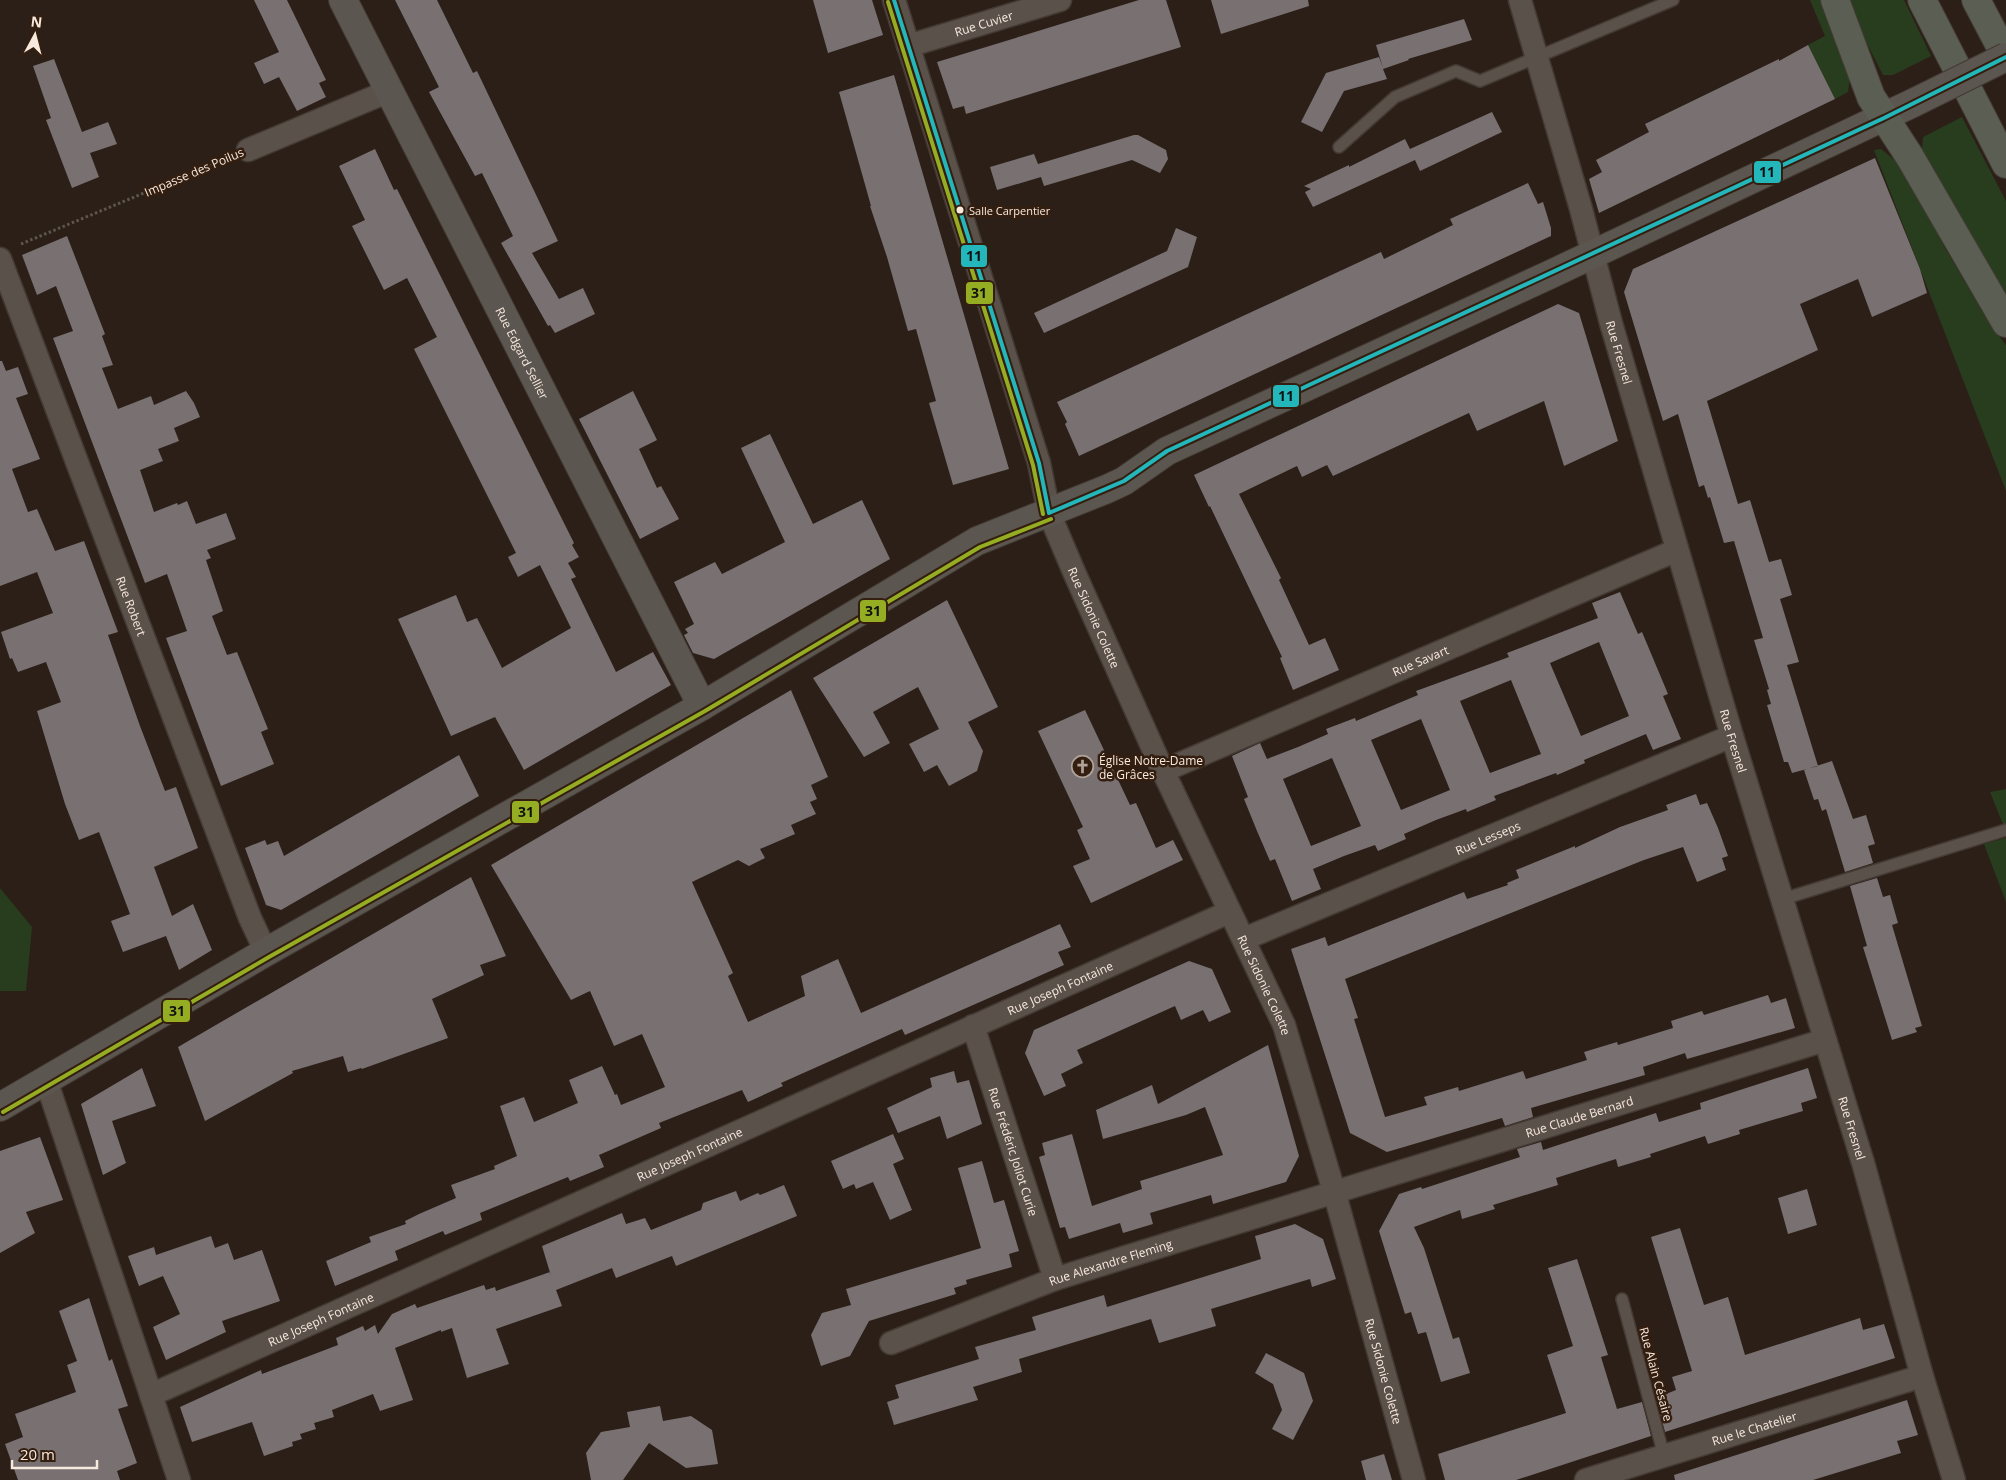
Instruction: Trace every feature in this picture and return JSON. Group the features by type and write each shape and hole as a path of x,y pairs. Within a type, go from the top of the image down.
{"highway":[{"path":"1835,0 1871,97 1910,157 2006,323"},
{"path":"1922,0 2006,164"},
{"path":"1976,0 2006,57"}],"street":[{"name":"Rue Edgard Sellier","path":"343,0 702,706"},
{"name":"Rue Sidonie Colette","path":"894,0 1039,463 1049,513 1163,771 1284,1025 1334,1191 1414,1480"},
{"name":"Rue Cuvier","path":"908,46 1060,0"},
{"name":"Rue Fresnel","path":"1520,0 1611,323 1732,736 1864,1166 1922,1376 1954,1480"},
{"path":"0,1107 266,952 702,706 977,541 1124,481 1167,451 1884,118 2006,57"},
{"name":"Impasse des Poilus","path":"248,150 389,92"},
{"name":"Rue Robert","path":"0,259 250,918 266,952"},
{"name":"Rue Savart","path":"1163,771 1678,550"},
{"name":"Rue Lesseps","path":"1244,939 1732,736"},
{"name":"Rue Joseph Fontaine","path":"150,1395 1229,912"},
{"name":"Rue Frédéric Joliot Curie","path":"973,1026 1055,1279"},
{"name":"Rue Claude Bernard","path":"1334,1191 1825,1040"},
{"path":"46,1080 179,1480"},
{"name":"Rue Alexandre Fleming","path":"891,1343 1055,1279 1334,1191"},
{"name":"Rue le Chatelier","path":"1586,1480 1922,1376"}],"lane":[{"path":"1339,147 1395,97 1456,70 1480,81 1673,0"},
{"path":"1783,899 2006,830"},
{"name":"Rue Alain Césaire","path":"1622,1299 1664,1456"}],"path":[{"name":"Impasse des Poilus","path":"18,246 248,150"}],"green space":[{"path":"1810,0 1822,0 1850,77 1848,92 1835,99 1808,45 1825,36"},
{"path":"1848,0 1904,0 1931,56 1893,75 1883,75 1856,22"},
{"path":"1962,117 2006,201 2006,298 1922,149 1923,137"},
{"path":"1881,149 1901,165 1945,248 1989,323 2006,345 2006,491 1874,150"},
{"path":"2006,789 2006,832 1990,792"},
{"path":"2006,838 2006,902 1984,844"},
{"path":"0,888 32,927 26,991 0,991"}],"building":[{"path":"254,0 287,0 326,80 319,83 326,97 297,111 279,77 264,84 254,63 279,52"},
{"path":"395,0 437,0 473,73 477,71 558,241 532,253 559,299 583,288 595,314 555,333 550,325 548,326 501,243 513,236 482,173 475,176 429,92 439,87"},
{"path":"813,0 872,0 883,35 828,53"},
{"path":"1139,0 1166,0 1181,47 966,114 964,106 953,109 937,62"},
{"path":"1211,0 1308,0 1309,6 1221,34"},
{"path":"1464,19 1472,40 1408,59 1383,69 1387,79 1344,91 1322,132 1301,122 1326,73 1379,57 1383,68 1376,45"},
{"path":"1808,45 1835,99 1599,213 1589,179 1602,172 1596,160 1649,132 1645,124 1779,59 1779,61"},
{"path":"54,59 82,132 108,122 117,144 90,153 99,177 72,188 46,120 51,118 33,66"},
{"path":"894,75 1009,469 953,485 929,403 936,401 916,329 908,331 870,206 839,92"},
{"path":"1492,112 1502,132 1420,171 1415,160 1313,207 1305,192 1311,189 1304,186 1349,165 1349,167 1405,139 1410,149"},
{"path":"1138,135 1166,150 1168,159 1160,173 1132,160 1044,186 1041,177 997,190 990,167 1034,154 1038,164"},
{"path":"375,149 394,190 397,189 574,543 572,545 579,557 568,563 576,577 571,579 616,672 653,652 671,685 524,770 495,717 451,736 398,619 456,595 467,622 477,618 502,668 571,628 540,565 518,577 508,557 516,553 414,349 437,337 407,278 384,290 352,226 365,220 339,166"},
{"path":"1875,158 1920,269 1927,293 1872,317 1858,279 1800,304 1818,350 1707,401 1738,504 1750,500 1769,562 1781,559 1792,595 1780,599 1799,662 1787,665 1818,766 1792,773 1788,762 1784,762 1767,705 1771,704 1767,690 1769,689 1754,640 1763,638 1734,541 1724,543 1710,497 1708,498 1704,485 1699,487 1678,414 1663,421 1624,292 1633,269"},
{"path":"1528,183 1538,204 1543,202 1551,228 1551,236 1079,456 1065,424 1067,422 1057,402 1381,252 1384,259 1453,225 1450,219"},
{"path":"1176,228 1197,237 1188,267 1044,333 1034,313 1167,251"},
{"path":"67,236 105,334 102,336 113,365 102,368 118,409 151,396 154,405 186,391 200,417 174,428 179,441 158,449 163,461 140,470 154,512 187,501 196,524 226,513 236,539 207,550 211,558 206,560 223,611 212,616 227,655 237,652 268,729 261,732 274,764 221,786 166,638 187,631 167,574 145,583 53,338 73,331 56,286 37,295 22,255"},
{"path":"1558,304 1579,313 1618,441 1564,466 1544,401 1477,431 1469,413 1333,476 1327,465 1302,477 1297,466 1239,494 1281,578 1279,580 1309,645 1325,638 1339,670 1293,690 1280,658 1282,657 1194,475"},
{"path":"0,361 2,361 6,371 18,367 28,394 16,398 40,459 12,469 28,512 37,509 55,551 84,541 118,632 108,635 140,726 165,791 176,787 198,848 154,867 172,916 193,904 212,950 179,970 166,936 123,952 111,921 130,914 99,832 79,840 65,804 37,711 61,702 46,662 18,672 12,658 10,659 1,632 53,613 37,572 0,586"},
{"path":"633,391 657,440 639,449 657,488 661,486 679,519 640,539 579,419"},
{"path":"770,434 813,524 862,500 890,559 714,659 693,653 684,635 688,633 685,629 694,624 674,582 715,562 722,574 785,542 741,448"},
{"path":"1620,592 1638,634 1642,632 1668,694 1663,696 1681,739 1653,750 1646,734 1584,760 1585,763 1557,775 1556,773 1494,796 1496,800 1467,812 1466,809 1436,820 1404,834 1406,839 1378,851 1375,845 1344,856 1313,869 1321,889 1292,901 1275,859 1270,861 1257,831 1244,799 1248,797 1232,756 1260,743 1267,759 1298,747 1328,734 1326,729 1355,718 1356,721 1418,695 1416,691 1509,657 1507,653 1598,618 1592,603","holes":["1599,642 1629,716 1581,736 1550,663","1511,680 1541,754 1490,773 1460,701","1421,719 1450,790 1401,810 1371,740","1332,758 1361,826 1311,846 1283,779"]},
{"path":"947,600 998,707 968,722 983,751 977,771 949,786 937,765 924,772 909,744 939,729 918,687 873,712 890,743 864,757 813,678"},
{"path":"791,690 828,777 811,785 817,799 810,802 816,814 791,825 795,834 760,849 765,858 749,866 738,860 692,882 733,973 728,976 748,1022 805,996 801,976 838,959 861,1013 1060,924 1071,947 1058,952 1064,965 905,1035 902,1029 781,1083 783,1086 748,1102 742,1090 659,1123 661,1128 599,1155 604,1167 570,1181 568,1177 480,1213 482,1220 445,1235 443,1231 395,1251 398,1260 335,1286 326,1261 371,1242 369,1237 406,1224 405,1221 456,1198 451,1185 495,1169 494,1166 517,1156 500,1106 524,1097 534,1122 578,1103 569,1080 602,1066 621,1105 665,1087 642,1034 614,1046 590,991 571,1000 491,865"},
{"name":"Église Notre-Dame de Grâces","path":"1085,710 1130,805 1136,803 1156,848 1173,840 1183,860 1091,903 1073,866 1090,859 1077,830 1083,827 1038,731"},
{"path":"459,755 479,796 281,910 266,905 245,848 265,840 267,845 278,841 284,856"},
{"path":"1832,761 1853,819 1866,815 1875,844 1868,846 1873,863 1845,872 1826,809 1822,811 1818,799 1814,800 1804,770"},
{"path":"1696,794 1700,805 1707,803 1718,828 1728,856 1722,858 1726,870 1697,882 1683,847 1644,860 1345,979 1358,1018 1354,1019 1385,1117 1427,1105 1424,1097 1458,1087 1459,1091 1523,1071 1526,1079 1587,1060 1584,1052 1617,1042 1618,1045 1673,1028 1671,1021 1702,1011 1704,1015 1768,995 1771,1003 1786,998 1795,1028 1687,1059 1685,1053 1643,1067 1645,1075 1531,1108 1533,1117 1505,1126 1502,1118 1387,1152 1350,1133 1291,949 1325,937 1328,946 1464,892 1467,899 1508,885 1507,883 1519,878 1516,870 1575,846 1575,848 1620,827 1668,810 1666,805"},
{"path":"471,877 506,956 480,965 484,975 432,999 448,1038 362,1069 348,1072 343,1056 292,1071 293,1073 205,1121 178,1047"},
{"path":"1877,878 1883,897 1890,895 1898,923 1892,925 1922,1026 1915,1028 1917,1032 1892,1040 1863,947 1867,946 1850,886"},
{"path":"1189,961 1212,969 1231,1012 1209,1022 1203,1010 1181,1020 1175,1006 1077,1050 1083,1063 1061,1074 1066,1086 1044,1096 1025,1053 1034,1030"},
{"path":"1268,1045 1299,1156 1286,1182 1213,1204 1211,1195 1150,1213 1153,1224 1123,1233 1120,1223 1069,1239 1065,1227 1060,1228 1039,1157 1045,1155 1042,1143 1072,1134 1092,1206 1142,1189 1140,1181 1223,1155 1205,1107 1186,1115 1103,1139 1096,1110 1152,1085 1158,1104"},
{"path":"142,1068 156,1106 112,1121 126,1163 103,1175 81,1104"},
{"path":"1808,1068 1817,1098 1801,1103 1803,1111 1739,1130 1740,1134 1708,1144 1705,1136 1650,1154 1651,1157 1618,1167 1616,1159 1556,1178 1558,1185 1493,1205 1495,1209 1462,1219 1460,1210 1414,1227 1424,1248 1453,1339 1459,1337 1470,1373 1441,1382 1426,1332 1418,1334 1411,1312 1405,1314 1379,1231 1399,1194 1421,1187 1422,1189 1520,1157 1517,1149 1541,1142 1543,1150 1656,1113 1659,1122 1701,1109 1700,1103"},
{"path":"954,1071 957,1083 969,1080 982,1124 947,1139 940,1116 898,1133 887,1108 932,1087 930,1078"},
{"path":"893,1134 904,1159 893,1164 912,1210 890,1220 873,1182 856,1189 854,1184 843,1189 831,1161"},
{"path":"40,1137 63,1200 26,1212 35,1233 0,1253 0,1151"},
{"path":"982,1161 994,1203 1004,1200 1019,1251 1009,1254 1012,1267 966,1280 967,1284 954,1288 956,1294 869,1321 850,1356 821,1366 811,1335 822,1313 851,1305 846,1289 981,1248 958,1168"},
{"path":"784,1185 797,1216 676,1266 672,1256 616,1278 612,1268 556,1290 562,1306 496,1329 509,1364 467,1378 452,1328 441,1332 441,1330 395,1348 413,1400 380,1411 373,1394 332,1410 334,1417 314,1423 316,1429 300,1434 302,1439 292,1442 293,1446 264,1456 252,1422 192,1442 180,1407 261,1370 262,1374 338,1345 336,1338 363,1326 365,1331 375,1325 378,1334 392,1314 415,1304 417,1308 484,1285 486,1290 495,1287 496,1291 550,1272 542,1246 622,1213 626,1224 645,1218 651,1230 701,1210 703,1203 736,1191 740,1201"},
{"path":"1807,1189 1817,1225 1788,1234 1778,1198"},
{"path":"1295,1224 1323,1239 1336,1279 1312,1287 1310,1279 1211,1309 1216,1326 1159,1343 1151,1319 1019,1359 1022,1372 973,1387 978,1400 894,1425 887,1402 899,1398 895,1385 979,1359 975,1347 1036,1330 1032,1317 1104,1295 1107,1307 1261,1259 1255,1236"},
{"path":"1680,1228 1704,1305 1728,1297 1745,1355 1860,1318 1863,1330 1884,1324 1895,1358 1665,1432 1656,1398 1676,1390 1672,1377 1692,1371 1651,1237"},
{"path":"211,1236 215,1248 228,1243 234,1260 262,1250 280,1301 222,1321 226,1332 166,1360 153,1327 180,1314 163,1276 139,1286 128,1256 154,1247 156,1255"},
{"path":"1577,1259 1608,1355 1601,1357 1617,1409 1642,1402 1651,1436 1516,1480 1445,1480 1438,1454 1566,1413 1547,1355 1573,1346 1548,1268"},
{"path":"89,1298 109,1361 112,1359 128,1406 118,1409 137,1463 117,1471 120,1480 18,1480 5,1444 23,1437 15,1414 76,1392 67,1365 77,1361 59,1311"},
{"path":"1266,1353 1304,1373 1313,1401 1293,1440 1272,1429 1282,1410 1273,1384 1255,1373"},
{"path":"1907,1400 1918,1435 1897,1441 1901,1453 1813,1480 1675,1480 1674,1475"},
{"path":"660,1406 663,1421 691,1416 712,1430 718,1464 686,1468 649,1443 623,1480 591,1480 586,1453 601,1432 630,1427 627,1412"},
{"path":"1384,1454 1392,1480 1366,1480 1361,1461"}],"transit line":[{"name":"11","path":"894,0 1039,463 1049,513"},
{"name":"31","path":"888,2 1033,465 1043,514"},
{"name":"11","path":"1049,513 1124,481 1167,451 1884,118 2006,57"},
{"name":"31","path":"3,1112 269,957 705,711 980,547 1051,519"}],"place":[{"name":"Salle Carpentier","path":"960,210"},
{"name":"Église Notre-Dame de Grâces","path":"1083,767"}]}
